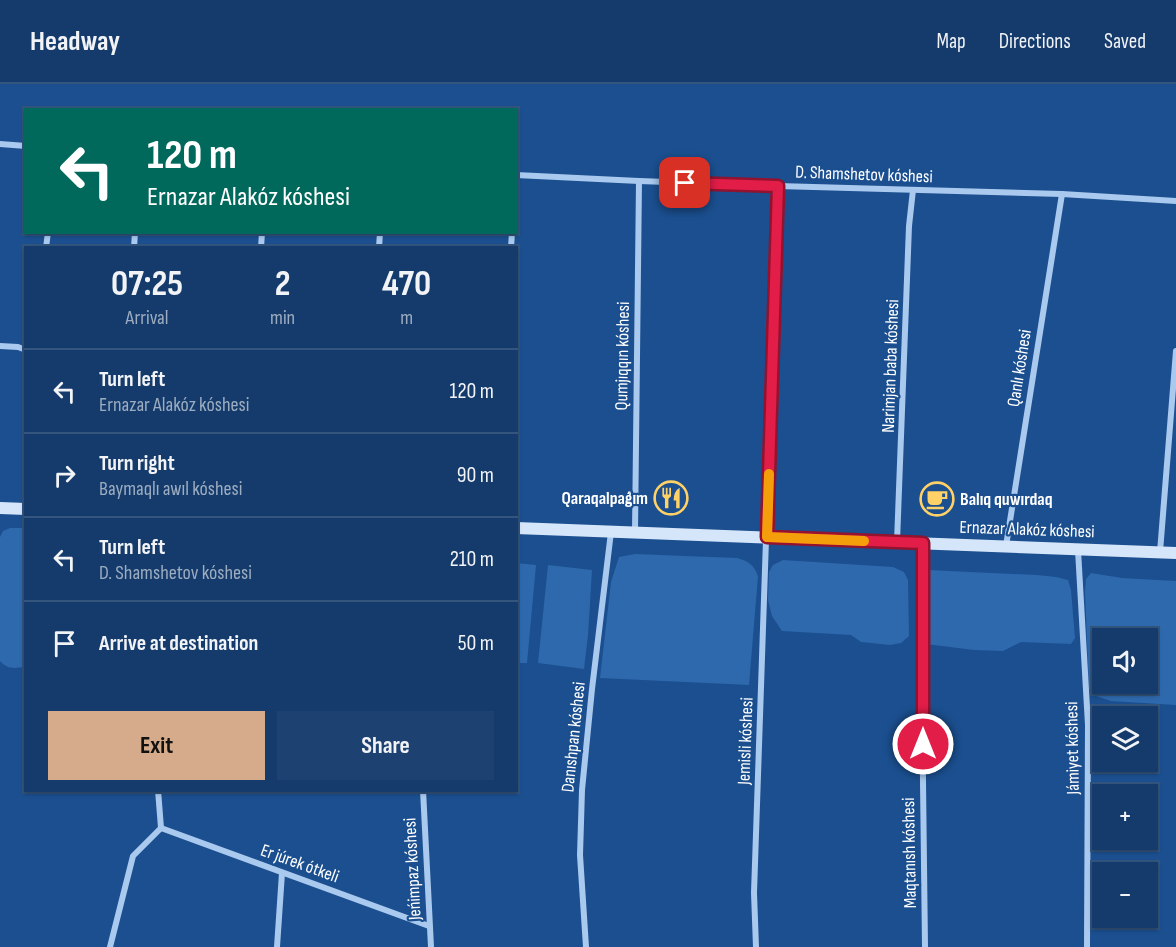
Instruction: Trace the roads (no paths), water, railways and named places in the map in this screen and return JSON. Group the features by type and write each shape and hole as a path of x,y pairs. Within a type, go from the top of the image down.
{"main road":[{"path":"0,508 24,509"},
{"name":"Ernazar Alakóz kóshesi","path":"518,528 1176,553"}],"street":[{"path":"0,144 24,146"},
{"name":"D. Shamshetov kóshesi","path":"518,175 778,186 1062,194 1176,201"},
{"name":"Qumjıqqın kóshesi","path":"635,532 639,181"},
{"name":"Jemisli kóshesi","path":"756,947 754,893 778,186"},
{"name":"Narimjan baba kóshesi","path":"897,542 909,226 913,190"},
{"name":"Qanlı kóshesi","path":"1006,546 1062,194"},
{"path":"0,346 24,349"},
{"path":"1160,553 1176,351"},
{"name":"Danıshpan kóshesi","path":"586,947 580,855 582,790 611,532"},
{"name":"Maqtanısh kóshesi","path":"923,543 925,947"},
{"name":"Jámiyet kóshesi","path":"1078,549 1088,725 1087,947"},
{"path":"110,947 133,856 161,828 158,792"},
{"name":"Jeńimpaz kóshesi","path":"423,792 431,947"},
{"name":"Er júrek ótkeli","path":"161,828 429,926"},
{"path":"277,947 282,873"}],"place":[{"name":"Qaraqalpaǵım","path":"671,498"},
{"name":"Balıq quwırdaq","path":"937,499"}]}
